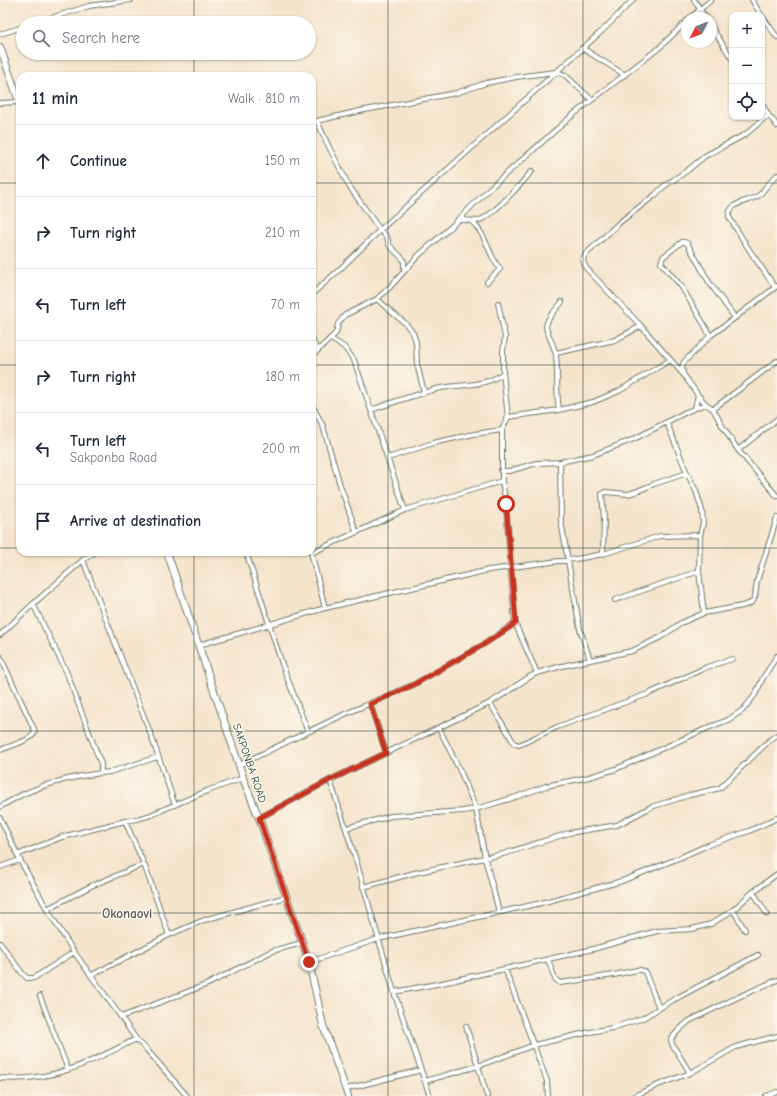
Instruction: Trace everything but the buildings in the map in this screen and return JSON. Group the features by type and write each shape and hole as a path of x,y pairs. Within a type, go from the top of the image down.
{"main road":[{"path":"0,47 16,92"},
{"name":"SAKPONBA ROAD","path":"168,556 243,778 259,818 309,962 323,1025 348,1096"}],"street":[{"path":"57,16 89,6 131,0"},
{"path":"316,290 380,230 602,31 633,0"},
{"path":"694,0 702,12"},
{"path":"697,12 711,0"},
{"path":"752,0 760,12"},
{"path":"765,19 777,37"},
{"path":"317,351 336,333 338,324 345,315 377,299 418,256 490,188 574,114 659,48 681,27"},
{"path":"0,34 16,29"},
{"path":"717,35 729,54"},
{"path":"582,48 625,75"},
{"path":"316,121 456,93 486,83 516,77 556,72 565,75 592,100"},
{"path":"0,103 16,103"},
{"path":"765,109 777,126"},
{"path":"769,116 764,117 746,134 705,156 663,187 620,222 585,255 583,259 586,268 641,326 683,374 698,395 713,409 738,450 777,496"},
{"path":"316,124 349,186 380,230 387,237 389,244 403,259 404,271"},
{"path":"458,219 478,221 512,193 532,171"},
{"path":"683,374 682,367 684,362 710,336 776,286 750,251 729,217 729,213 736,204 757,197 776,177"},
{"path":"471,220 487,242 492,256 500,269 487,282"},
{"path":"710,336 681,286 662,263 663,257 682,242 687,244 709,282 735,318"},
{"path":"377,299 405,323 413,334 416,342 417,364 424,392"},
{"path":"559,410 557,396 558,380 556,353 546,328 546,324 562,302"},
{"path":"498,303 505,338 503,351 503,374 508,417 502,430 501,470 506,504 516,623 537,673"},
{"path":"556,353 615,340 641,326"},
{"path":"331,339 344,347 354,360 405,510"},
{"path":"508,417 559,410 593,402 619,391 670,360"},
{"path":"713,409 777,360"},
{"path":"371,410 424,392 493,380 503,374"},
{"path":"695,408 698,395"},
{"path":"501,470 509,471 537,463 560,462 593,455 634,439 695,408 706,404"},
{"path":"316,413 323,426 340,485 356,531"},
{"path":"738,450 777,419"},
{"path":"667,423 687,473 696,491 702,510 703,523 700,535 699,571 704,613"},
{"path":"388,458 433,443 474,434 502,430"},
{"path":"560,462 561,521 580,629 590,660"},
{"path":"603,554 603,493 628,494 687,473"},
{"path":"316,550 405,510 502,481"},
{"path":"259,818 330,780 490,703 537,673 632,651 661,637 681,623 704,613 749,604 753,601 755,596 757,581 777,518"},
{"path":"199,645 326,608 489,570 603,554 660,536 700,535"},
{"path":"0,636 33,604 89,556"},
{"path":"247,556 268,625 308,732"},
{"path":"312,556 326,608"},
{"path":"83,560 151,735 175,805"},
{"path":"615,600 699,571"},
{"path":"33,604 66,671 101,764 101,772"},
{"path":"239,765 413,685 486,643 516,623"},
{"path":"0,656 35,732 27,739 0,750"},
{"path":"346,828 392,816 476,809 546,786 588,778 616,768 728,720 743,710 755,695 763,678 777,656"},
{"path":"490,703 514,743 519,745 557,727 648,694 707,667 732,659"},
{"path":"370,704 386,753"},
{"path":"439,728 461,772 476,809 485,858 499,912"},
{"path":"363,887 414,873 503,854 569,833 616,825 651,807 720,788 777,735"},
{"path":"0,807 28,792 44,786 72,778 101,772 110,772 158,758"},
{"path":"18,855 62,837 148,816 207,791 243,778"},
{"path":"330,780 346,828 394,992 430,1096"},
{"path":"0,818 20,860 47,909 74,952 122,1017 136,1039 187,1096"},
{"path":"309,962 378,939 537,904 622,881 679,858 708,844 749,831 777,818"},
{"path":"125,821 144,864 169,935"},
{"path":"0,867 20,860"},
{"path":"47,909 91,886 144,864"},
{"path":"394,992 442,983 593,949 657,931 692,929 711,924 733,910 753,892 777,874"},
{"path":"753,892 767,914"},
{"path":"92,975 169,935 204,920 286,897"},
{"path":"733,910 745,930"},
{"path":"0,943 27,978 34,978 74,952"},
{"path":"122,1017 208,984 272,951 302,943"},
{"path":"425,1081 478,1066 534,1045 612,1028 643,1018 659,1008 758,956"},
{"path":"548,959 555,979 560,983 641,970 645,972 659,1008"},
{"path":"505,969 547,1080 548,1096"},
{"path":"690,1073 672,1044 671,1039 678,1031 689,1021 777,980"},
{"path":"40,996 68,1070"},
{"path":"466,1026 487,1096"},
{"path":"634,1096 690,1073 736,1047 777,1036"},
{"path":"0,1078 15,1080 39,1078 76,1068 136,1039"},
{"path":"346,1089 421,1070"},
{"path":"766,1096 777,1092"}],"district":[{"name":"Okonaovi","path":"127,913"}],"route":[{"path":"309,962 259,818 330,780 386,753 370,704 413,685 486,643 516,623 506,504"}]}
